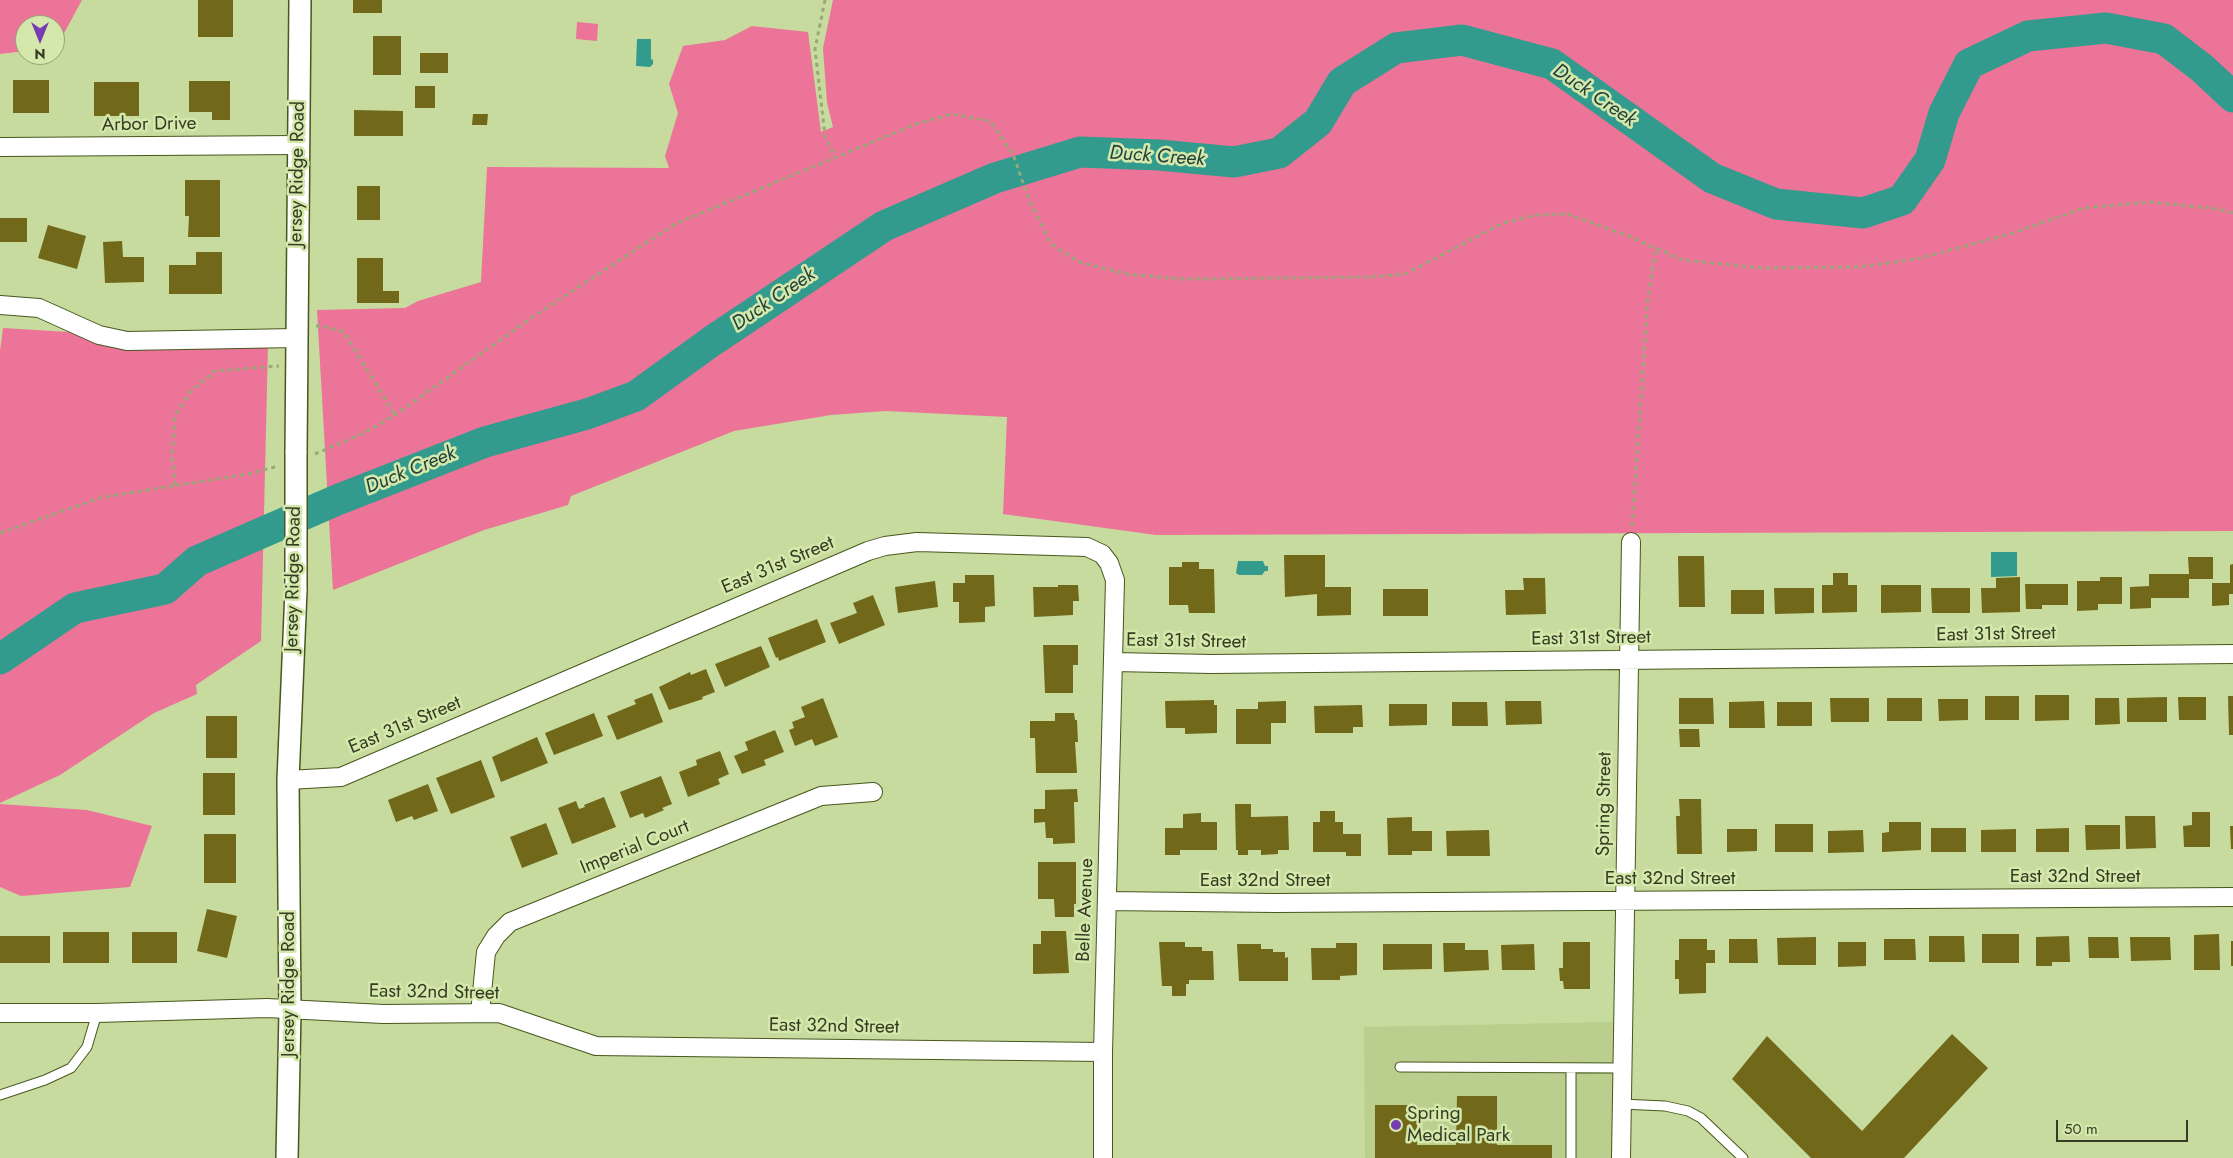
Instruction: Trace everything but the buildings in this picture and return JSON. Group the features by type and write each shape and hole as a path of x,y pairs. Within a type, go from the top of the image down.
{"street":[{"name":"Jersey Ridge Road","path":"287,1158 290,1011 288,780 296,590 300,0"},
{"name":"Arbor Drive","path":"0,147 299,145"},
{"path":"0,305 39,308 98,335 127,341 297,332"},
{"name":"East 31st Street","path":"288,780 341,777 868,551 885,546 917,542 1087,547 1102,554 1110,563 1115,580 1114,662 1211,664 2233,654"},
{"name":"Spring Street","path":"1621,1158 1631,542"},
{"name":"Belle Avenue","path":"1103,1158 1103,1052 1114,662"},
{"name":"Imperial Court","path":"480,1013 486,952 496,936 510,922 821,796 873,792"},
{"name":"East 32nd Street","path":"1107,901 1275,904 2233,897"},
{"name":"East 32nd Street","path":"0,1012 97,1013 267,1008 290,1011 383,1014 499,1013 596,1046 1103,1052"}],"lane":[{"path":"0,1095 45,1080 71,1068 87,1048 97,1013"},
{"path":"1400,1067 1622,1068"},
{"path":"1571,1068 1571,1158"},
{"path":"1621,1104 1665,1106 1688,1111 1701,1118 1743,1158"}],"path":[{"path":"825,0 815,49 824,136 835,157"},
{"path":"0,533 103,497 248,474 364,433 396,415 534,316 675,224 916,124 952,114 990,121 1013,154 1029,200 1051,244 1079,262 1127,274 1183,279 1368,278 1405,274 1503,223 1536,215 1567,214 1683,260 1761,268 1858,267 1918,259 2012,233 2084,208 2150,202 2218,209 2233,213"},
{"path":"1631,542 1648,298 1656,248"},
{"path":"297,332 322,326 344,332 396,415"},
{"path":"174,485 172,454 175,415 191,391 215,371 297,364"}],"shaded area":[{"path":"0,0 82,0 65,31 65,15 15,15 15,52 0,54"},
{"path":"833,0 2233,0 2233,531 1156,535 1003,514 1007,417 885,411 831,415 734,431 571,496 568,505 484,530 333,590 317,310 405,308 418,301 481,282 487,167 669,168 665,156 678,113 669,84 683,46 725,40 752,26 808,32 821,132 833,127 827,103 823,48"},
{"path":"577,22 598,24 597,41 576,39"},
{"path":"3,328 268,344 261,641 196,685 197,694 154,713 60,775 0,803 0,351"},
{"path":"0,804 87,810 152,826 130,887 21,896 0,887"},
{"path":"1613,1022 1613,1158 1365,1158 1364,1027"}],"water":[{"path":"637,39 651,39 651,59 653,64 650,67 636,66"},
{"path":"1991,552 2017,552 2017,576 1991,577"},
{"path":"1238,561 1263,561 1265,566 1268,566 1268,571 1265,571 1262,575 1239,575 1236,573"}],"waterway":[{"name":"Duck Creek","path":"0,659 75,608 165,589 197,561 337,500 485,442 587,414 636,396 712,341 884,226 995,178 1080,152 1159,155 1234,162 1279,153 1318,122 1342,82 1396,48 1462,40 1552,64 1712,178 1776,204 1863,213 1902,200 1930,160 1944,113 1969,64 2028,36 2106,28 2164,39 2202,68 2233,97"}],"place":[{"name":"Spring Medical Park","path":"1396,1125"}]}
